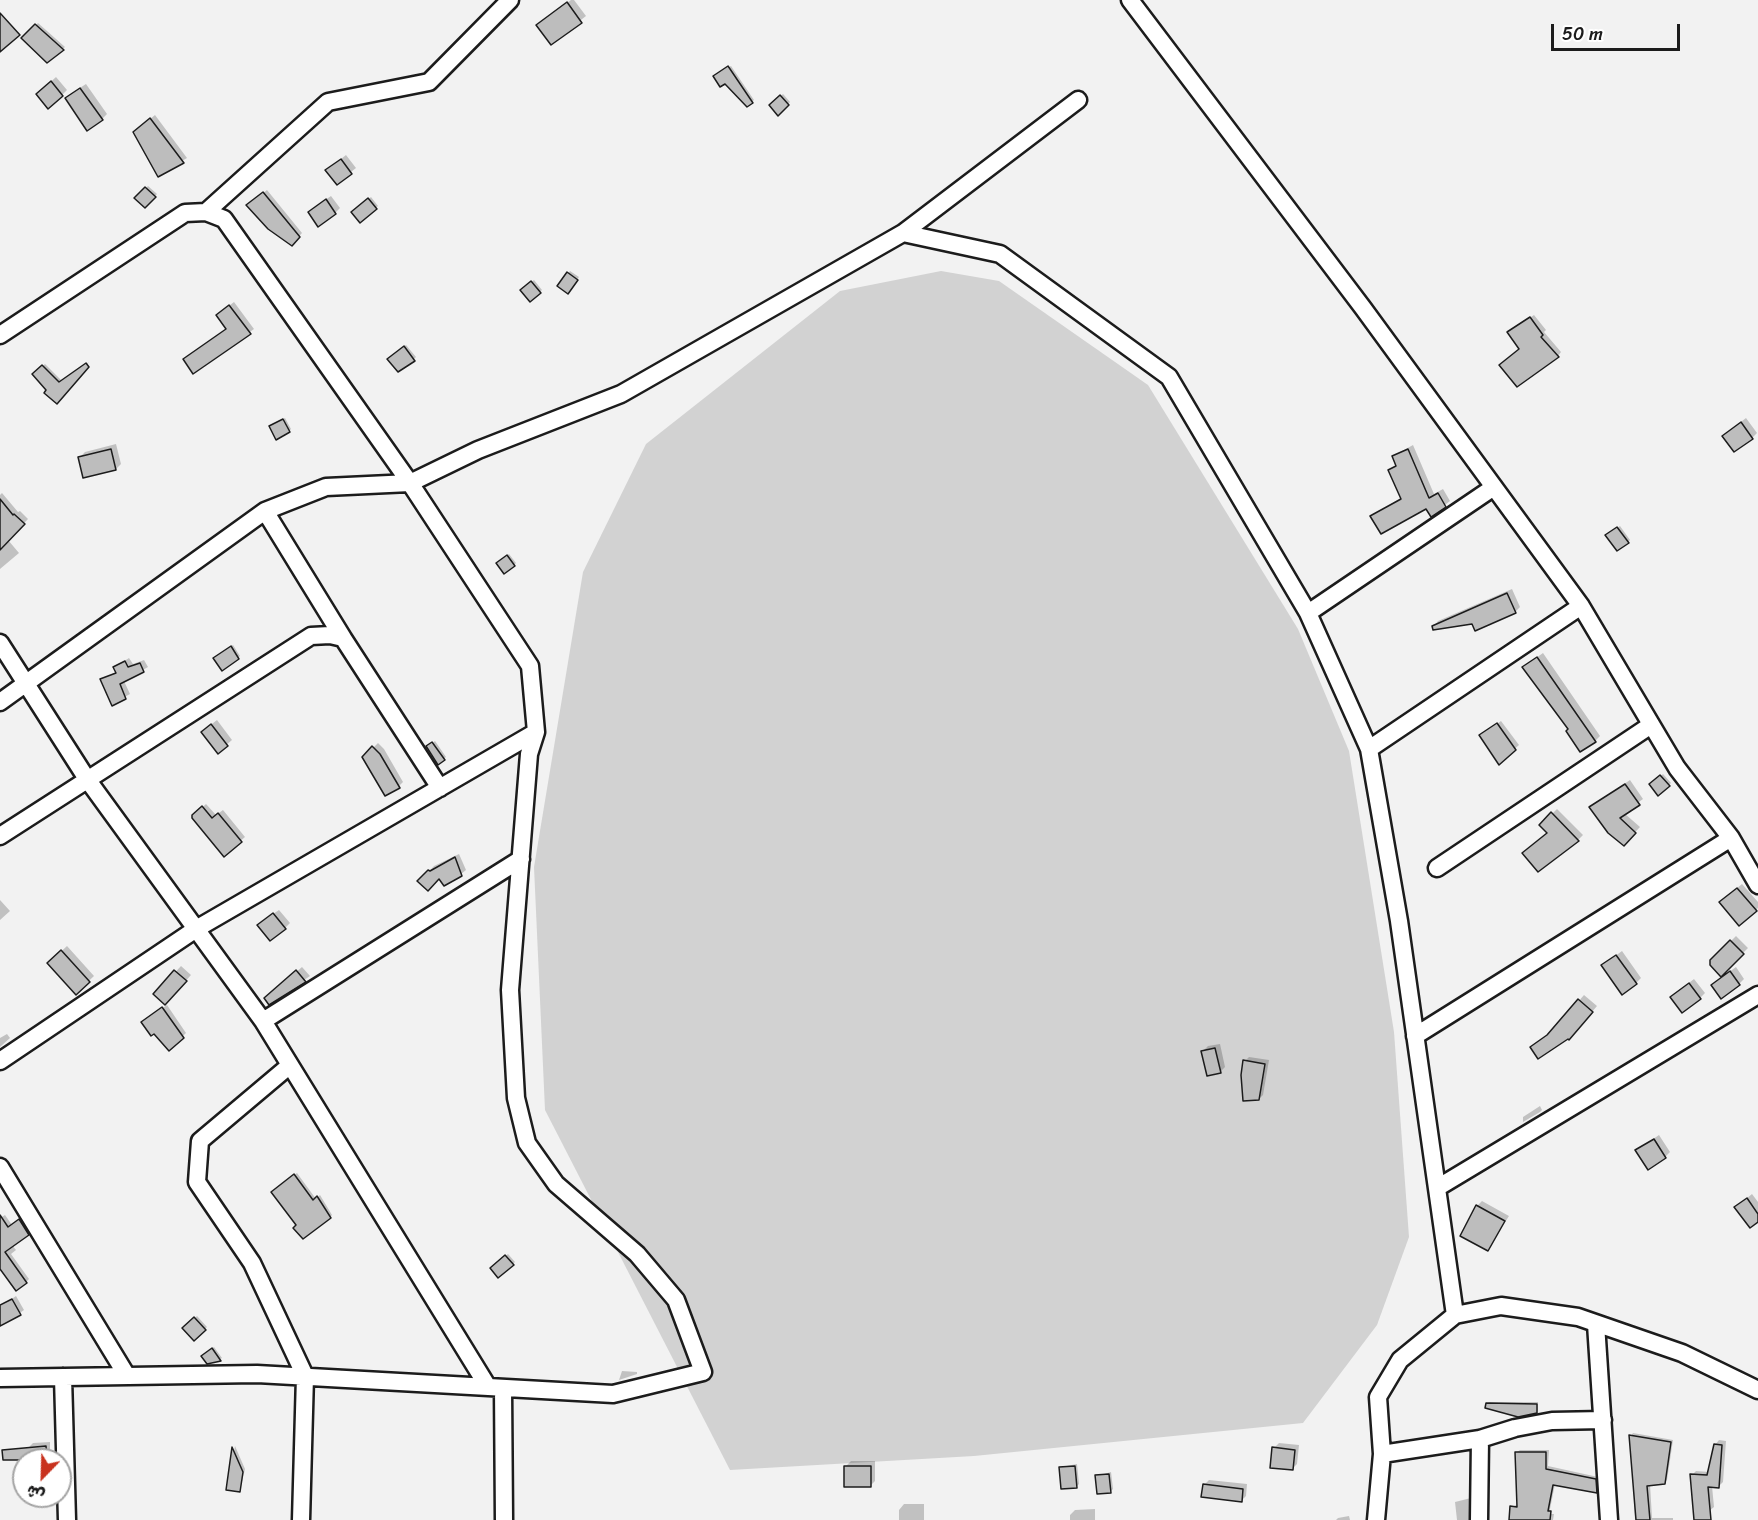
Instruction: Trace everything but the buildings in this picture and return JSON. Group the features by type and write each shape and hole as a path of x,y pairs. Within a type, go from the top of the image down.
{"street":[{"path":"206,212 328,102 429,82 510,0"},
{"path":"1130,0 1581,606 1677,768 1731,838 1758,885"},
{"path":"0,702 265,511 326,487 410,483 478,450 621,394 903,233 1078,100"},
{"path":"0,336 185,213 206,212 224,219 410,483 530,666 536,732 529,754 510,990 516,1098 527,1143 556,1184 637,1254 676,1300 703,1372 613,1394 257,1374 0,1378"},
{"path":"903,233 1000,254 1169,378 1308,614 1369,750 1399,921 1455,1316"},
{"path":"1308,614 1494,487"},
{"path":"265,511 343,638 440,788"},
{"path":"1369,750 1581,606"},
{"path":"0,836 311,636 330,635 343,638"},
{"path":"0,643 87,778 263,1021 289,1066 495,1387 504,1520"},
{"path":"1437,868 1651,725"},
{"path":"0,1061 196,929 536,732"},
{"path":"1415,1036 1731,838"},
{"path":"263,1021 521,859"},
{"path":"1437,1188 1758,995"},
{"path":"289,1066 200,1141 197,1182 252,1263 305,1376 301,1520"},
{"path":"0,1167 127,1376"},
{"path":"1376,1520 1382,1454 1377,1397 1400,1360 1455,1316 1501,1306 1578,1317 1682,1353 1758,1390"},
{"path":"1596,1324 1609,1520"},
{"path":"63,1377 67,1520"},
{"path":"1382,1454 1480,1439 1515,1428 1552,1421 1603,1420"},
{"path":"1479,1520 1480,1439"}],"shaded area":[{"path":"941,271 999,281 1148,385 1298,629 1349,751 1394,1032 1409,1237 1377,1325 1303,1423 974,1456 730,1470 545,1110 534,867 583,572 646,444 840,291"}]}
